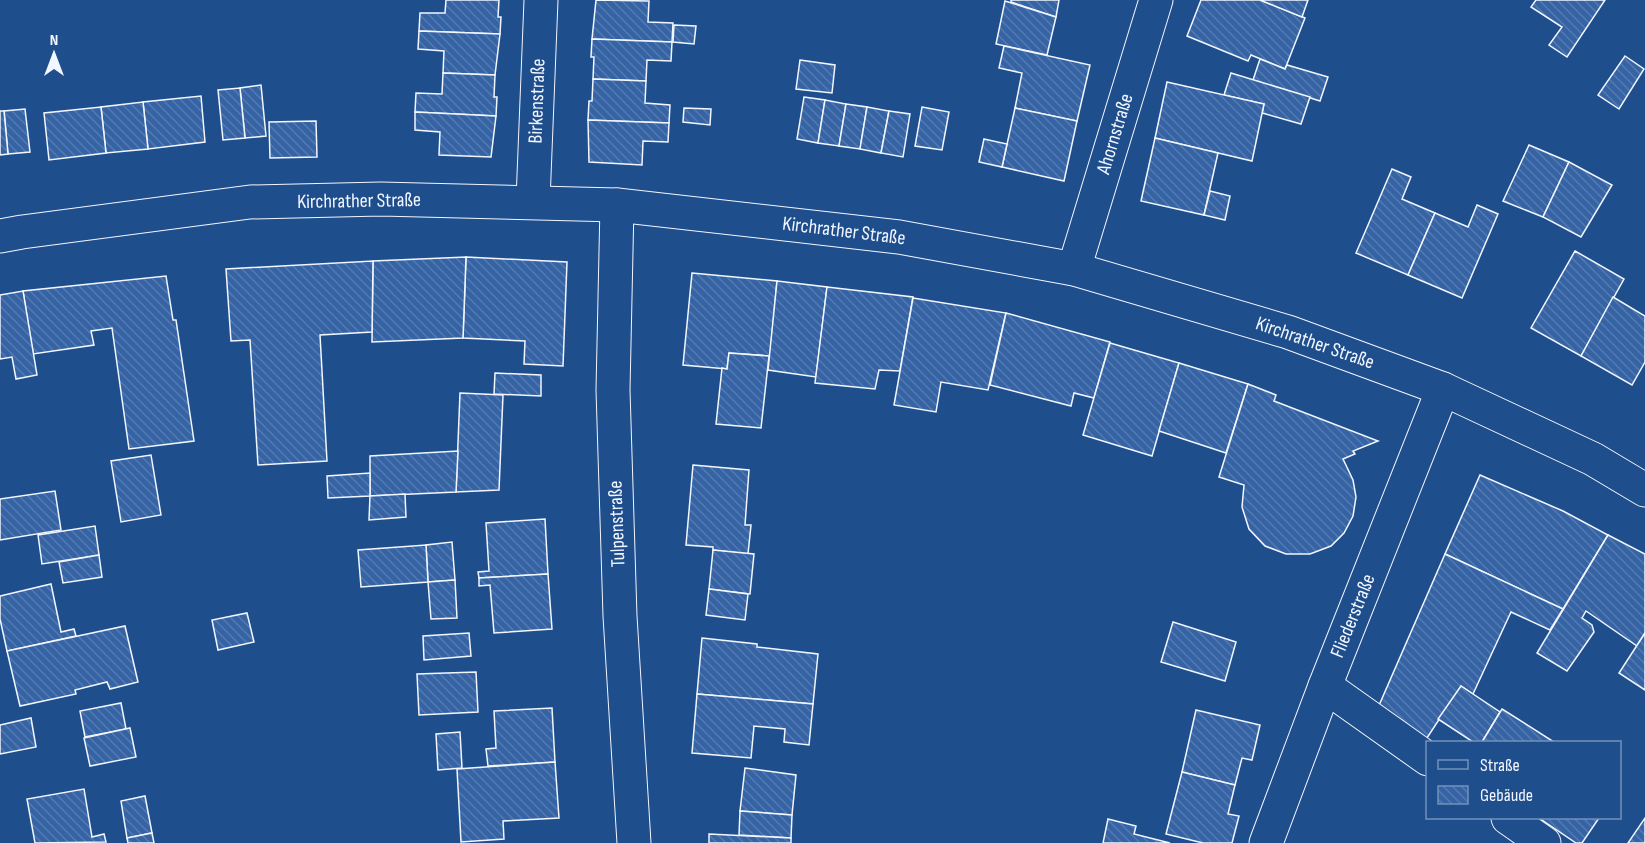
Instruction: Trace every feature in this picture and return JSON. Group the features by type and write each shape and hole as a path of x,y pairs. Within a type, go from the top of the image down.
{"street":[{"name":"Birkenstraße","path":"533,201 541,0"},
{"name":"Ahornstraße","path":"1074,269 1156,0"},
{"name":"Kirchrather Straße","path":"0,236 250,202 381,199 533,201 617,205 899,237 1074,269 1288,332 1443,389 1593,459 1645,490"},
{"name":"Tulpenstraße","path":"617,205 613,402 620,616 634,843"},
{"name":"Fliederstraße","path":"1266,843 1325,686 1443,389"},
{"path":"1325,686 1426,758"},
{"path":"1509,819 1544,843"}],"building":[{"path":"446,0 499,0 500,34 419,31 420,13 445,13"},
{"path":"596,0 649,1 648,22 673,23 672,42 592,39"},
{"path":"1011,0 1059,0 1056,17 1011,2"},
{"path":"1201,0 1260,0 1305,18 1285,69 1251,55 1248,61 1187,36"},
{"path":"1260,0 1308,0 1302,17"},
{"path":"1536,0 1605,0 1567,57 1549,45 1562,27 1531,7"},
{"path":"1005,1 1056,17 1047,55 996,44"},
{"path":"674,25 696,26 694,44 673,42"},
{"path":"419,31 500,34 495,75 443,73 444,51 418,49"},
{"path":"592,39 672,42 671,61 647,60 646,81 593,79"},
{"path":"1004,46 1090,65 1077,121 1015,108 1022,73 999,68"},
{"path":"1625,56 1644,69 1619,109 1598,95"},
{"path":"1260,59 1285,69 1287,65 1328,77 1320,101 1253,80"},
{"path":"800,60 835,65 832,93 796,89"},
{"path":"443,73 495,75 496,116 415,112 416,93 442,94"},
{"path":"1231,73 1310,97 1301,124 1262,113 1264,104 1224,95"},
{"path":"593,79 646,81 645,103 670,105 669,123 588,120"},
{"path":"1167,82 1264,104 1252,161 1155,138"},
{"path":"261,85 266,136 245,138 240,88"},
{"path":"240,88 245,138 223,140 218,90"},
{"path":"201,96 205,142 148,149 143,102"},
{"path":"804,97 825,100 818,143 797,139"},
{"path":"825,100 846,104 839,146 818,143"},
{"path":"143,102 148,149 106,153 101,107"},
{"path":"846,104 867,107 860,149 839,146"},
{"path":"101,107 106,153 49,160 44,113"},
{"path":"867,107 889,111 881,153 860,149"},
{"path":"922,107 949,112 942,150 915,146"},
{"path":"684,108 711,109 710,125 683,122"},
{"path":"1015,108 1077,121 1064,181 1002,167"},
{"path":"25,109 30,152 8,154 4,111"},
{"path":"0,111 4,111 8,154 0,155"},
{"path":"889,111 910,114 903,157 881,153"},
{"path":"415,112 496,116 491,157 439,155 440,132 415,130"},
{"path":"588,120 669,123 668,142 643,141 642,165 589,162"},
{"path":"316,121 317,157 270,158 269,122"},
{"path":"1155,138 1218,153 1204,215 1141,201"},
{"path":"984,139 1007,144 1002,167 979,162"},
{"path":"1529,145 1569,162 1543,217 1503,201"},
{"path":"1569,162 1612,185 1581,237 1543,217"},
{"path":"1392,169 1411,177 1402,199 1435,213 1408,275 1356,253"},
{"path":"1210,191 1230,196 1225,220 1204,215"},
{"path":"1477,205 1498,214 1462,298 1408,275 1435,213 1468,227"},
{"path":"1575,251 1624,279 1581,356 1531,328"},
{"path":"466,257 567,262 563,366 524,364 525,341 463,338"},
{"path":"466,257 463,338 372,342 373,261"},
{"path":"373,261 372,332 320,335 327,461 258,465 250,340 231,341 226,269"},
{"path":"692,273 777,281 770,356 729,353 727,369 683,365"},
{"path":"166,276 173,320 176,320 194,441 129,449 112,328 91,331 94,345 33,354 23,291"},
{"path":"777,281 827,287 816,377 768,370"},
{"path":"827,287 913,297 900,371 879,370 875,389 815,383"},
{"path":"23,291 37,375 16,379 12,357 0,359 0,295"},
{"path":"1613,297 1645,316 1645,362 1632,385 1581,356"},
{"path":"913,298 1006,313 988,390 941,382 936,412 894,405"},
{"path":"1006,313 1110,342 1094,398 1074,393 1071,406 990,385"},
{"path":"1110,343 1179,363 1152,456 1083,435"},
{"path":"729,353 769,356 761,428 716,424 722,368 727,369"},
{"path":"1179,363 1248,384 1226,453 1159,431"},
{"path":"495,373 541,375 541,396 494,394"},
{"path":"1248,384 1276,395 1274,401 1378,441 1353,451 1355,454 1343,459 1353,480 1356,497 1353,516 1344,533 1331,546 1310,554 1286,554 1265,546 1249,529 1242,507 1244,485 1219,477"},
{"path":"460,393 503,395 499,490 456,492"},
{"path":"458,451 456,492 370,496 370,456"},
{"path":"151,455 161,515 121,522 111,461"},
{"path":"693,465 749,470 745,525 751,525 748,554 713,550 713,547 686,545"},
{"path":"370,473 370,496 328,498 327,476"},
{"path":"1480,475 1563,511 1608,535 1563,609 1445,554"},
{"path":"55,491 61,530 0,540 0,499"},
{"path":"405,494 406,517 369,520 370,496"},
{"path":"545,519 548,574 479,578 478,572 489,571 486,523"},
{"path":"95,526 99,555 42,564 38,535"},
{"path":"1608,535 1645,554 1645,633 1637,646 1586,611 1582,618 1592,625 1594,632 1567,671 1537,653"},
{"path":"452,542 455,580 428,582 426,545"},
{"path":"426,545 428,582 361,587 358,550"},
{"path":"713,550 754,554 750,594 709,589"},
{"path":"1445,554 1563,609 1550,630 1511,612 1473,694 1461,686 1425,741 1377,710"},
{"path":"99,555 102,577 63,583 59,562"},
{"path":"548,574 552,629 494,633 490,585 479,586 479,578"},
{"path":"455,580 457,618 431,619 428,582"},
{"path":"51,584 61,632 74,629 76,636 7,651 0,619 0,596"},
{"path":"709,589 748,594 745,620 706,615"},
{"path":"247,613 254,642 218,650 212,620"},
{"path":"1173,622 1236,642 1225,681 1161,662"},
{"path":"125,626 138,682 110,689 107,682 75,690 76,694 20,706 7,651"},
{"path":"469,633 471,656 424,660 423,636"},
{"path":"1645,633 1645,690 1619,673"},
{"path":"702,638 818,654 813,704 697,694"},
{"path":"476,672 478,712 419,715 417,674"},
{"path":"1461,686 1500,712 1483,741 1471,741 1438,719"},
{"path":"697,694 813,704 809,745 784,742 785,729 754,726 751,758 692,753"},
{"path":"121,703 126,729 85,737 80,711"},
{"path":"552,708 555,762 488,766 486,749 496,748 494,711"},
{"path":"1502,709 1552,741 1483,741"},
{"path":"1196,710 1260,725 1252,760 1242,758 1235,785 1182,772"},
{"path":"31,718 36,747 0,754 0,725"},
{"path":"130,728 136,757 90,766 84,738"},
{"path":"460,732 462,768 438,770 436,734"},
{"path":"555,762 559,818 503,821 504,839 461,842 457,769"},
{"path":"745,768 796,775 792,815 740,811"},
{"path":"1182,772 1235,785 1228,814 1239,816 1232,843 1203,843 1166,834"},
{"path":"84,789 92,837 104,834 106,842 35,843 27,799"},
{"path":"145,796 152,833 127,838 121,801"},
{"path":"740,811 792,815 791,838 739,835"},
{"path":"1645,818 1645,843 1628,843"},
{"path":"1108,819 1136,826 1134,834 1170,843 1103,843"},
{"path":"1540,819 1598,819 1582,843 1576,843"},
{"path":"152,833 154,843 128,843 127,838"},
{"path":"709,834 791,838 791,843 709,843"}]}
